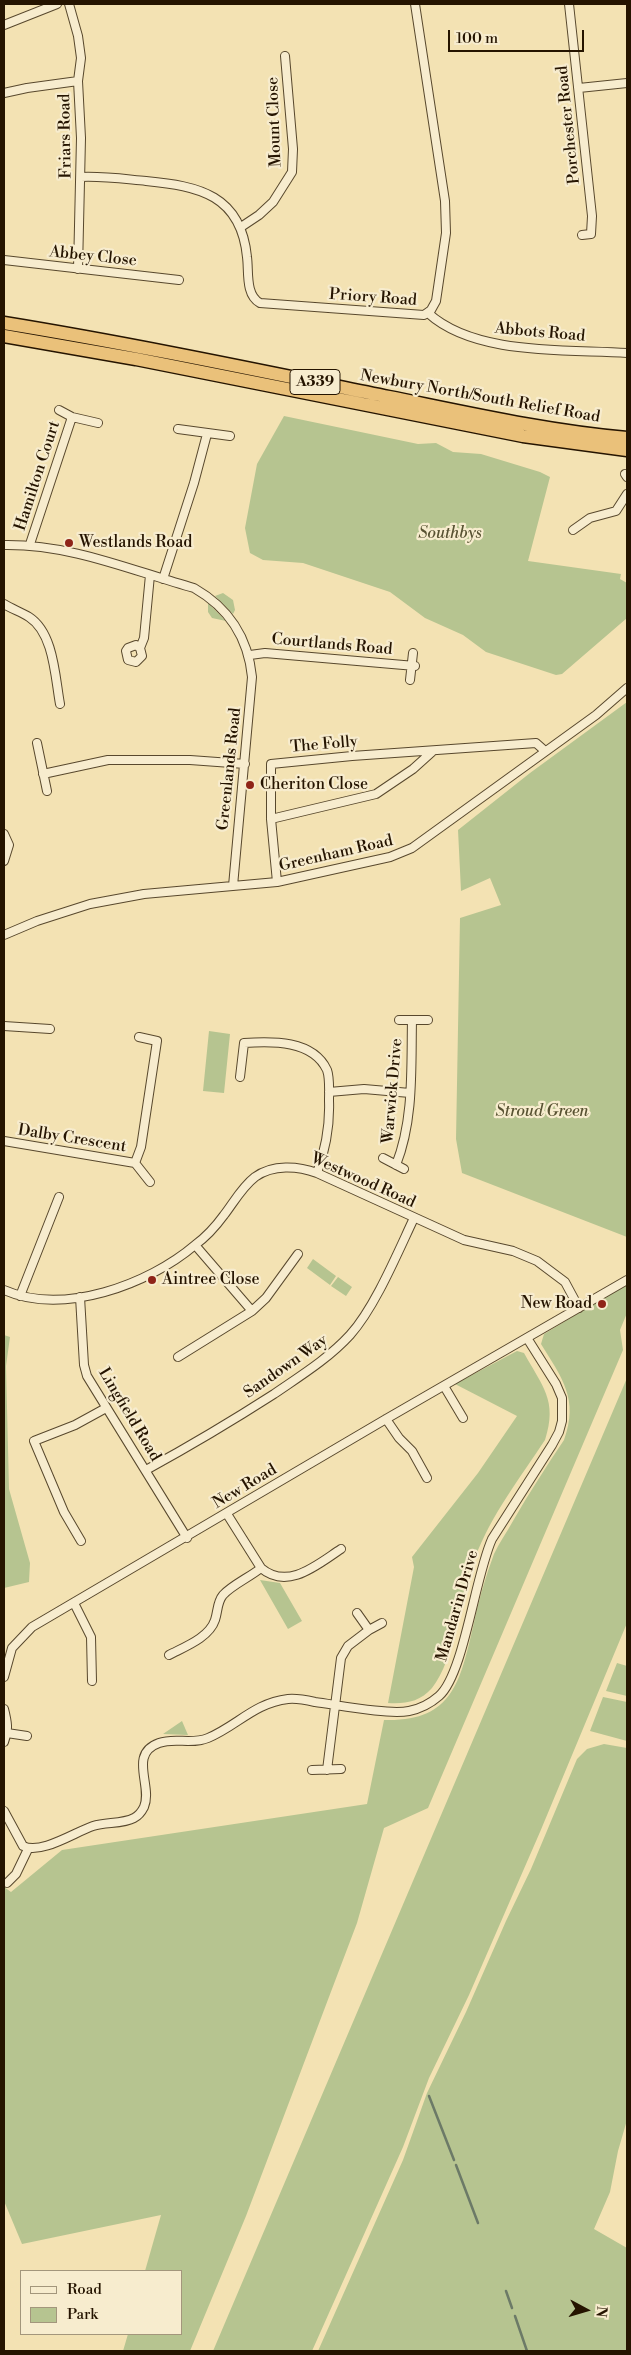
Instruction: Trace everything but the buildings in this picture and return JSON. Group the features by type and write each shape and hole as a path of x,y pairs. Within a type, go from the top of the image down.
{"highway":[{"name":"Newbury North/South Relief Road","path":"4,323 131,345 500,419 568,431 627,438"},
{"name":"Newbury North/South Relief Road","path":"4,336 136,359 523,436 627,450"}],"street":[{"path":"4,25 57,4"},
{"name":"Friars Road","path":"68,4 80,48 81,67 78,81 82,138 78,269"},
{"name":"Priory Road","path":"81,177 104,177 168,183 199,189 220,200 241,227 246,244 250,289 254,298 260,303 421,315 428,313 436,301 446,239 446,214 415,4"},
{"name":"Porchester Road","path":"569,4 592,216 591,234 582,235"},
{"name":"Mount Close","path":"241,227 259,215 273,202 292,172 293,158 285,56"},
{"path":"4,93 78,81"},
{"path":"579,88 627,83"},
{"name":"Abbey Close","path":"4,260 179,280"},
{"name":"Abbots Road","path":"428,313 444,325 500,346 627,353"},
{"name":"Hamilton Court","path":"59,410 72,417 98,423"},
{"name":"Hamilton Court","path":"30,544 72,417"},
{"path":"178,429 230,436"},
{"path":"163,579 194,483 207,434"},
{"path":"573,530 590,518 616,511 627,494"},
{"path":"4,545 30,544 95,556 150,576 194,588 212,600 230,618 250,655"},
{"path":"140,648 144,638 150,576"},
{"path":"4,604 30,617 41,630 50,650 60,704"},
{"name":"Courtlands Road","path":"250,655 265,653 413,666"},
{"name":"Courtlands Road","path":"410,680 413,653"},
{"name":"Greenlands Road","path":"233,886 252,677 250,655"},
{"name":"Greenham Road","path":"4,935 37,921 90,904 144,894 277,882 390,857 412,848 596,715 627,688"},
{"path":"37,743 47,791"},
{"name":"The Folly","path":"277,882 271,819 271,764 352,756 536,744 546,751"},
{"path":"271,819 376,794 413,769 433,751"},
{"path":"43,774 108,760 190,760 245,764"},
{"path":"4,834 9,845 4,861"},
{"name":"Warwick Drive","path":"399,1020 428,1020"},
{"name":"Warwick Drive","path":"396,1165 403,1148 410,1093 412,1020"},
{"path":"4,1026 50,1029"},
{"name":"Dalby Crescent","path":"135,1163 141,1147 157,1041 139,1037"},
{"path":"240,1077 244,1043 258,1042 299,1046 309,1050 320,1060 328,1072 329,1092 328,1139 318,1173"},
{"path":"329,1092 364,1089 410,1093"},
{"name":"Dalby Crescent","path":"4,1141 135,1163 150,1182"},
{"name":"Warwick Drive","path":"383,1158 404,1169"},
{"name":"Westwood Road","path":"4,1290 20,1296 48,1300 80,1297 139,1280 162,1268 195,1245 224,1216 245,1187 256,1176 284,1167 304,1168 318,1173 464,1240 513,1251 537,1261 565,1282 579,1308"},
{"path":"20,1296 59,1197"},
{"name":"Sandown Way","path":"146,1470 257,1405 338,1348 351,1334 365,1313 414,1218"},
{"path":"195,1245 252,1311"},
{"path":"178,1357 252,1311 266,1298 298,1254"},
{"name":"New Road","path":"4,1677 12,1648 32,1627 627,1280"},
{"name":"Lingfield Road","path":"80,1297 84,1365 90,1381 187,1538"},
{"name":"Mandarin Drive","path":"28,1849 38,1848 94,1826 134,1818 144,1807 146,1798 143,1759 151,1747 157,1744 170,1741 188,1743 206,1739 255,1709 288,1699 394,1712 418,1708 440,1695 456,1668 484,1557 492,1539 559,1432 562,1421 562,1398 527,1338"},
{"path":"444,1386 463,1418"},
{"path":"34,1441 75,1425 106,1408"},
{"path":"386,1419 399,1438 412,1451 427,1478"},
{"path":"29,1434 34,1441 64,1512 81,1541"},
{"path":"227,1514 262,1568 278,1577 296,1576 341,1549"},
{"path":"169,1655 205,1634 214,1622 217,1606 225,1593 248,1580 262,1568"},
{"path":"74,1603 91,1637 92,1681"},
{"path":"357,1613 369,1630"},
{"path":"326,1770 339,1666 343,1652 369,1630 382,1623"},
{"path":"4,1709 8,1723 4,1742"},
{"path":"7,1733 27,1736"},
{"path":"312,1770 341,1769"},
{"path":"4,1811 20,1842 28,1849 16,1874 8,1883"}],"green space":[{"name":"Southbys","path":"284,416 418,444 436,443 453,452 481,454 540,472 550,477 528,561 621,574 620,579 627,583 627,618 562,674 556,675 486,652 463,635 425,618 390,592 303,563 263,560 250,553 245,528 257,464"},
{"path":"223,593 233,600 235,610 233,614 215,596"},
{"path":"208,603 226,621 212,618 208,612"},
{"name":"Stroud Green","path":"627,702 627,1237 462,1173 456,1139 460,918 501,905 490,878 461,891 458,830 530,773"},
{"path":"209,1031 230,1034 224,1093 203,1091"},
{"path":"313,1259 336,1276 330,1285 307,1268"},
{"path":"338,1277 352,1287 346,1296 331,1286"},
{"path":"627,1284 627,1313 620,1330 623,1350 428,1808 384,1828 357,1923 246,2216 190,2351 123,2351 128,2335 182,2335 182,2270 145,2270 161,2215 22,2244 4,2201 4,1887 11,1892 62,1850 367,1804 384,1720 407,1719 425,1714 439,1706 449,1695 457,1682 463,1665 479,1599 494,1554 525,1500 564,1440 570,1412 569,1401 566,1389 556,1368 541,1344 544,1334"},
{"path":"4,1335 10,1337 6,1366 9,1489 30,1563 29,1582 4,1588"},
{"path":"517,1351 524,1353 546,1394 550,1414 545,1440 507,1497 482,1542 470,1573 452,1644 440,1676 427,1693 417,1699 400,1703 388,1703 414,1567 412,1557 478,1473 517,1416 455,1384"},
{"path":"627,1378 627,1623 540,1832 469,1995 429,2078 403,2147 312,2351 213,2351"},
{"path":"260,1580 280,1583 302,1621 288,1629"},
{"path":"617,1663 627,1666 627,1696 606,1691"},
{"path":"603,1697 627,1702 627,1741 590,1731"},
{"path":"182,1721 188,1735 163,1734"},
{"path":"604,1744 627,1748 627,2120 618,2151 610,2192 594,2229 627,2248 627,2351 318,2351 403,2160 427,2093 531,1869 577,1759 587,1749"}],"waterway":[{"path":"429,2096 454,2160"},
{"path":"456,2165 478,2223"},
{"path":"506,2291 512,2308"},
{"path":"515,2316 527,2351"}],"place":[{"name":"Westlands Road","path":"69,543"},
{"name":"Cheriton Close","path":"250,785"},
{"name":"Aintree Close","path":"152,1280"},
{"name":"New Road","path":"602,1304"}]}
